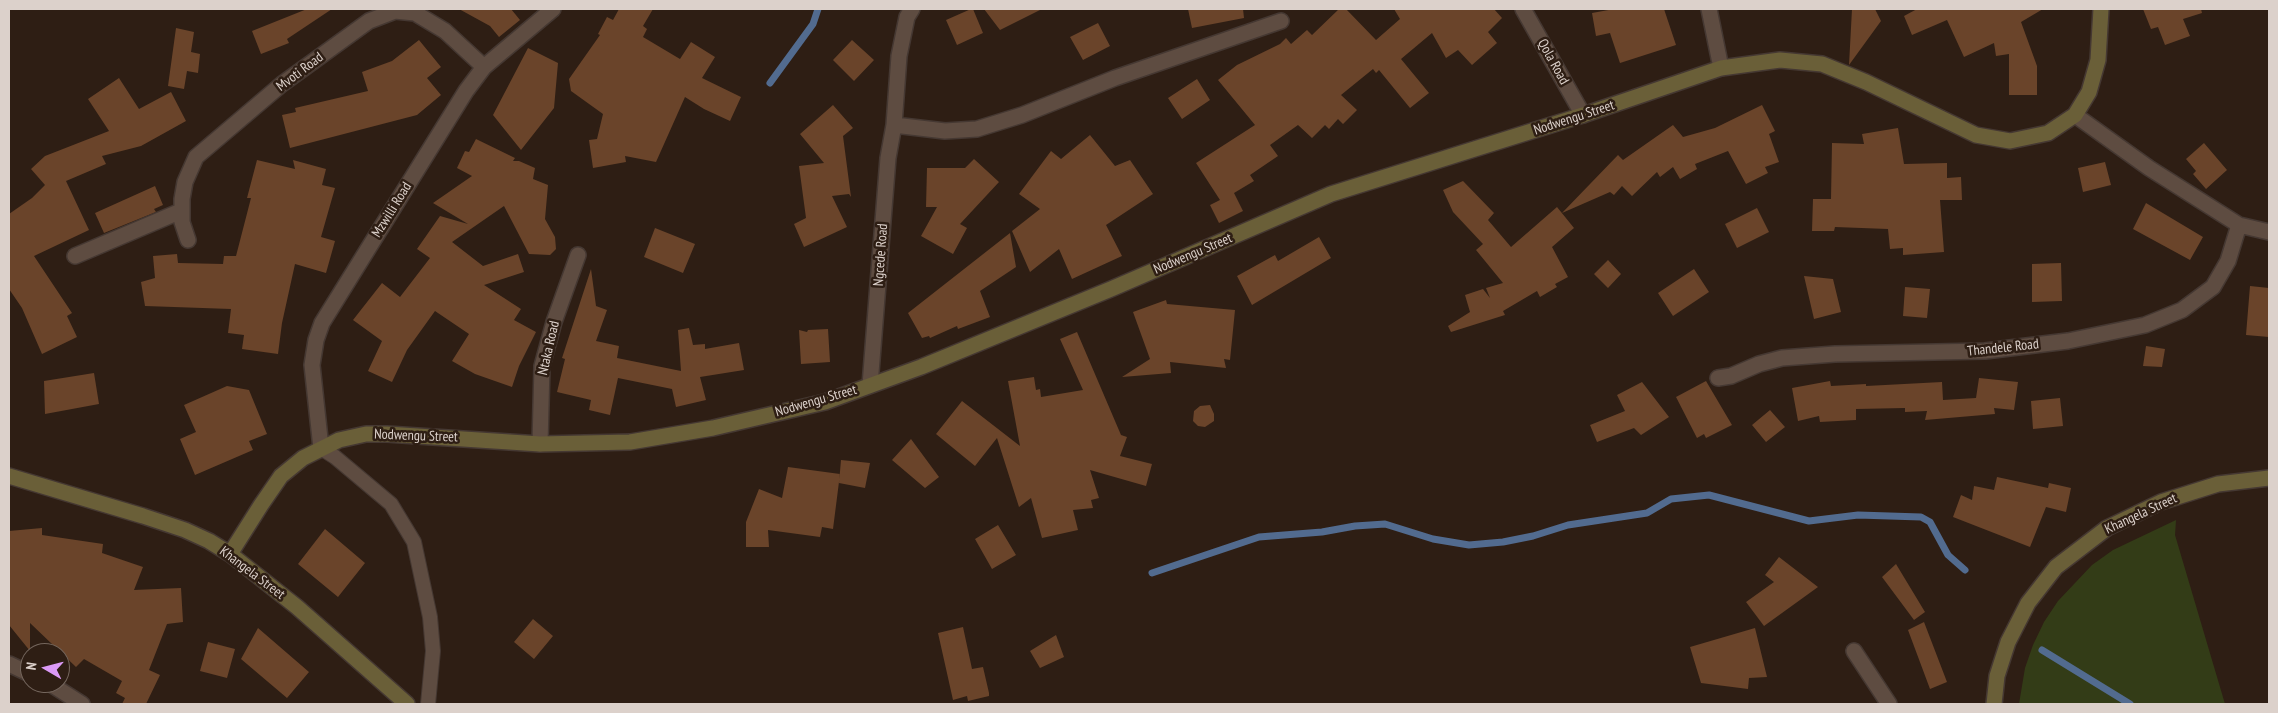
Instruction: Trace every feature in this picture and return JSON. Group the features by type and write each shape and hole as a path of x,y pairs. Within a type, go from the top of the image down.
{"street":[{"name":"Mzwilli Road","path":"321,448 312,365 314,347 322,323 466,91 484,67 553,9"},
{"name":"Ngcede Road","path":"870,385 888,158 894,125 899,56 907,17 912,9"},
{"name":"Qola Road","path":"1523,9 1583,115"},
{"path":"1709,9 1721,68"},
{"name":"Nodwengu Street","path":"230,554 281,476 303,458 339,440 366,434 413,434 540,444 630,442 713,428 825,402 920,367 1111,289 1331,194 1583,115 1721,68 1780,60 1822,64 1866,82 1976,136 2010,141 2048,133 2075,115 2089,92 2098,60 2101,9"},
{"name":"Mvoti Road","path":"188,240 181,211 185,182 196,157 282,84 369,21 395,11 416,11 445,31 484,67"},
{"path":"894,125 945,131 977,129 1022,114 1115,78 1281,21"},
{"path":"2075,115 2149,168 2239,225 2269,232"},
{"path":"75,256 181,211"},
{"name":"Thandele Road","path":"1718,378 1731,376 1759,364 1782,358 1835,354 1985,351 2068,341 2145,325 2182,310 2213,288 2228,261 2239,225"},
{"name":"Ntaka Road","path":"540,444 542,366 554,322 578,255"},
{"name":"Khangela Street","path":"9,476 184,530 230,554 297,607 408,704"},
{"name":"Khangela Street","path":"1994,704 1997,676 2008,642 2028,603 2056,567 2107,528 2160,502 2218,484 2269,478"},
{"path":"1854,650 1889,704"},
{"path":"65,693 82,704"}],"lane":[{"path":"321,448 335,457 391,504 414,542 430,617 432,651 428,704"}],"green space":[{"path":"2176,520 2175,535 2225,704 2019,704 2025,668 2033,645 2044,622 2058,601 2092,565 2113,550"}],"building":[{"path":"307,9 332,9 287,39 289,43 261,54 252,31"},
{"path":"459,9 511,9 520,20 499,37 490,26"},
{"path":"619,9 653,9 643,26 647,29 643,37 680,59 691,42 715,57 702,78 741,97 730,121 704,109 685,97 656,162 625,156 626,162 593,168 589,140 597,139 603,114 571,91 569,79 600,35 598,34 607,17 613,20"},
{"path":"973,9 983,33 957,45 946,20"},
{"path":"984,9 1042,9 1000,30"},
{"path":"1188,9 1243,9 1244,18 1192,28"},
{"path":"1339,9 1346,9 1376,40 1400,19 1394,9 1494,9 1502,18 1488,32 1497,43 1472,65 1458,50 1446,58 1432,33 1401,59 1429,93 1410,108 1379,70 1376,73 1373,69 1341,95 1357,110 1343,124 1338,119 1329,129 1325,125 1312,138 1298,125 1270,145 1278,156 1250,175 1254,181 1234,193 1243,211 1219,223 1210,205 1220,200 1196,163 1255,125 1218,80 1237,65 1280,44 1286,38 1291,44 1307,30 1312,35"},
{"path":"1614,9 1664,9 1676,45 1620,63 1610,33 1596,36 1592,13"},
{"path":"1852,9 1875,9 1881,21 1849,65"},
{"path":"1917,9 2043,9 2021,22 2037,66 2037,95 2009,95 2009,54 1996,56 1994,43 1964,57 1947,20 1912,35 1904,16"},
{"path":"2143,9 2201,9 2202,13 2183,19 2190,36 2165,45 2158,27 2151,29"},
{"path":"1098,23 1110,46 1083,60 1070,37"},
{"path":"176,28 194,32 191,52 200,54 198,73 187,71 184,89 168,86"},
{"path":"419,40 441,67 427,78 441,95 417,115 290,148 282,115 296,112 295,108 368,91 362,72 392,61"},
{"path":"852,40 874,60 854,81 833,60"},
{"path":"528,48 558,63 554,108 521,150 493,115"},
{"path":"119,78 139,109 171,92 186,121 141,146 102,156 106,164 66,181 89,230 34,256 72,313 67,316 77,337 42,354 22,308 9,289 9,214 32,198 45,185 31,169 45,156 109,131 88,99"},
{"path":"1197,79 1210,100 1182,119 1168,98"},
{"path":"833,105 853,128 843,136 851,197 849,194 832,196 847,227 804,247 794,224 806,218 799,166 824,163 800,134"},
{"path":"1762,105 1775,131 1769,134 1779,162 1765,167 1768,173 1746,184 1728,151 1695,164 1697,169 1680,179 1673,167 1660,177 1657,172 1632,196 1622,186 1614,195 1610,192 1562,213 1618,155 1623,160 1673,125 1683,137 1715,128"},
{"path":"1898,128 1904,164 1947,163 1947,178 1961,177 1962,200 1940,200 1944,252 1903,255 1903,248 1890,249 1888,229 1835,227 1834,231 1812,231 1813,199 1831,199 1832,143 1864,144 1862,134"},
{"path":"1090,135 1115,166 1130,160 1153,194 1106,225 1122,256 1072,279 1059,249 1030,272 1012,231 1040,209 1019,194 1051,151 1061,159"},
{"path":"476,139 515,158 513,161 519,161 535,168 533,179 548,185 545,219 555,237 556,249 550,255 529,254 504,206 452,242 483,266 518,254 524,272 484,285 521,309 514,320 536,332 519,366 512,387 475,374 452,361 469,334 435,311 407,350 392,382 368,371 382,341 353,320 382,283 400,297 430,258 417,249 440,216 468,224 433,203 472,176 457,168 465,151 469,152"},
{"path":"2204,143 2227,170 2206,189 2193,174 2196,171 2186,159"},
{"path":"974,159 999,182 960,224 967,228 953,254 921,236 937,207 926,207 927,168 965,168"},
{"path":"257,160 295,169 293,160 326,169 322,185 335,188 321,237 335,241 326,273 295,264 282,323 278,354 242,349 244,335 228,333 231,309 145,306 141,282 155,278 153,256 177,254 178,263 223,264 224,256 236,256 251,198 247,198"},
{"path":"2105,162 2111,185 2083,192 2078,168"},
{"path":"1463,181 1494,213 1488,220 1511,247 1557,207 1574,228 1552,247 1568,277 1555,284 1557,287 1540,297 1537,291 1503,311 1505,315 1451,332 1448,326 1470,312 1465,295 1483,289 1490,298 1486,288 1503,283 1476,250 1483,244 1453,212 1443,190"},
{"path":"155,186 163,205 154,209 156,212 104,233 95,213"},
{"path":"2146,203 2203,237 2190,260 2133,229"},
{"path":"1757,208 1769,232 1737,248 1725,224"},
{"path":"655,228 695,244 683,273 644,257"},
{"path":"1010,233 1016,267 980,291 990,317 958,329 957,326 930,338 929,336 922,338 908,313"},
{"path":"1319,237 1331,258 1252,305 1237,276 1275,255 1278,261"},
{"path":"1608,260 1621,274 1608,288 1594,274"},
{"path":"2061,263 2062,301 2032,302 2032,264"},
{"path":"591,269 596,306 607,310 596,341 619,346 617,358 681,371 678,330 689,328 693,345 705,344 705,349 739,343 744,370 700,377 706,400 676,407 672,389 618,378 610,415 589,410 591,400 557,392 565,359 562,358"},
{"path":"1694,269 1709,292 1673,316 1658,293"},
{"path":"1804,276 1833,279 1841,312 1814,319"},
{"path":"2250,286 2269,288 2269,337 2246,335"},
{"path":"1905,287 1930,289 1927,318 1903,316"},
{"path":"1166,300 1167,304 1235,310 1230,360 1224,359 1226,368 1170,362 1171,373 1122,377 1150,359 1133,312"},
{"path":"828,329 830,362 801,364 799,330 807,332 808,330"},
{"path":"1077,332 1121,435 1127,437 1120,456 1152,464 1146,486 1090,470 1099,498 1091,500 1093,508 1073,510 1078,530 1042,538 1031,498 1019,507 997,438 975,466 936,434 962,401 1020,446 1008,381 1034,377 1036,390 1040,389 1041,397 1083,390 1060,339"},
{"path":"2146,346 2165,349 2162,367 2143,366"},
{"path":"94,373 99,404 45,414 44,381"},
{"path":"1979,378 2018,382 2014,410 1994,408 1995,414 1925,420 1927,411 1905,412 1905,408 1856,409 1856,420 1820,422 1819,416 1798,421 1792,388 1830,381 1831,386 1942,382 1943,400 1976,398"},
{"path":"1706,381 1732,425 1706,438 1704,434 1697,438 1676,397"},
{"path":"1642,382 1669,417 1641,435 1634,428 1597,442 1590,425 1625,411 1617,395"},
{"path":"227,386 249,390 267,434 249,441 253,450 195,475 180,439 196,432 184,405"},
{"path":"2060,398 2063,426 2033,429 2031,401"},
{"path":"1210,405 1214,414 1214,421 1205,427 1198,426 1193,421 1194,411 1200,406"},
{"path":"1770,410 1785,427 1766,442 1752,425"},
{"path":"911,439 939,477 925,488 892,460"},
{"path":"841,460 870,463 865,488 839,483"},
{"path":"788,467 840,474 833,529 822,527 820,537 768,530 769,547 746,547 746,522 759,489 782,498"},
{"path":"1997,477 2048,488 2049,483 2071,488 2066,512 2046,507 2030,547 1953,517 1961,495 1972,500 1974,486 1994,490"},
{"path":"998,525 1016,555 992,569 975,539"},
{"path":"42,528 42,535 103,544 102,553 143,567 134,590 181,588 183,622 167,624 149,670 160,675 146,704 122,704 125,698 116,693 122,681 84,659 76,667 70,661 70,643 51,643 30,623 30,643 24,643 9,625 9,531"},
{"path":"325,529 365,563 338,597 298,564"},
{"path":"1779,557 1818,587 1764,626 1746,602 1774,582 1765,575"},
{"path":"1896,564 1925,612 1914,620 1882,577"},
{"path":"533,619 553,636 534,659 514,642"},
{"path":"1924,622 1947,682 1930,689 1908,630"},
{"path":"963,627 972,669 983,667 989,693 989,696 968,701 967,696 953,700 938,633"},
{"path":"258,628 309,672 287,698 241,659"},
{"path":"1755,628 1767,677 1749,678 1748,689 1701,683 1690,647"},
{"path":"1056,635 1064,657 1040,668 1030,651"},
{"path":"208,642 235,649 227,678 200,671"}],"waterway":[{"path":"770,83 813,24 818,9"},
{"path":"1152,573 1259,537 1385,524 1433,539 1469,545 1503,542 1533,536 1568,525 1647,513 1671,499 1709,495 1809,521 1858,515 1921,517 1930,522 1948,555 1965,570"},
{"path":"2042,650 2130,704"}]}
